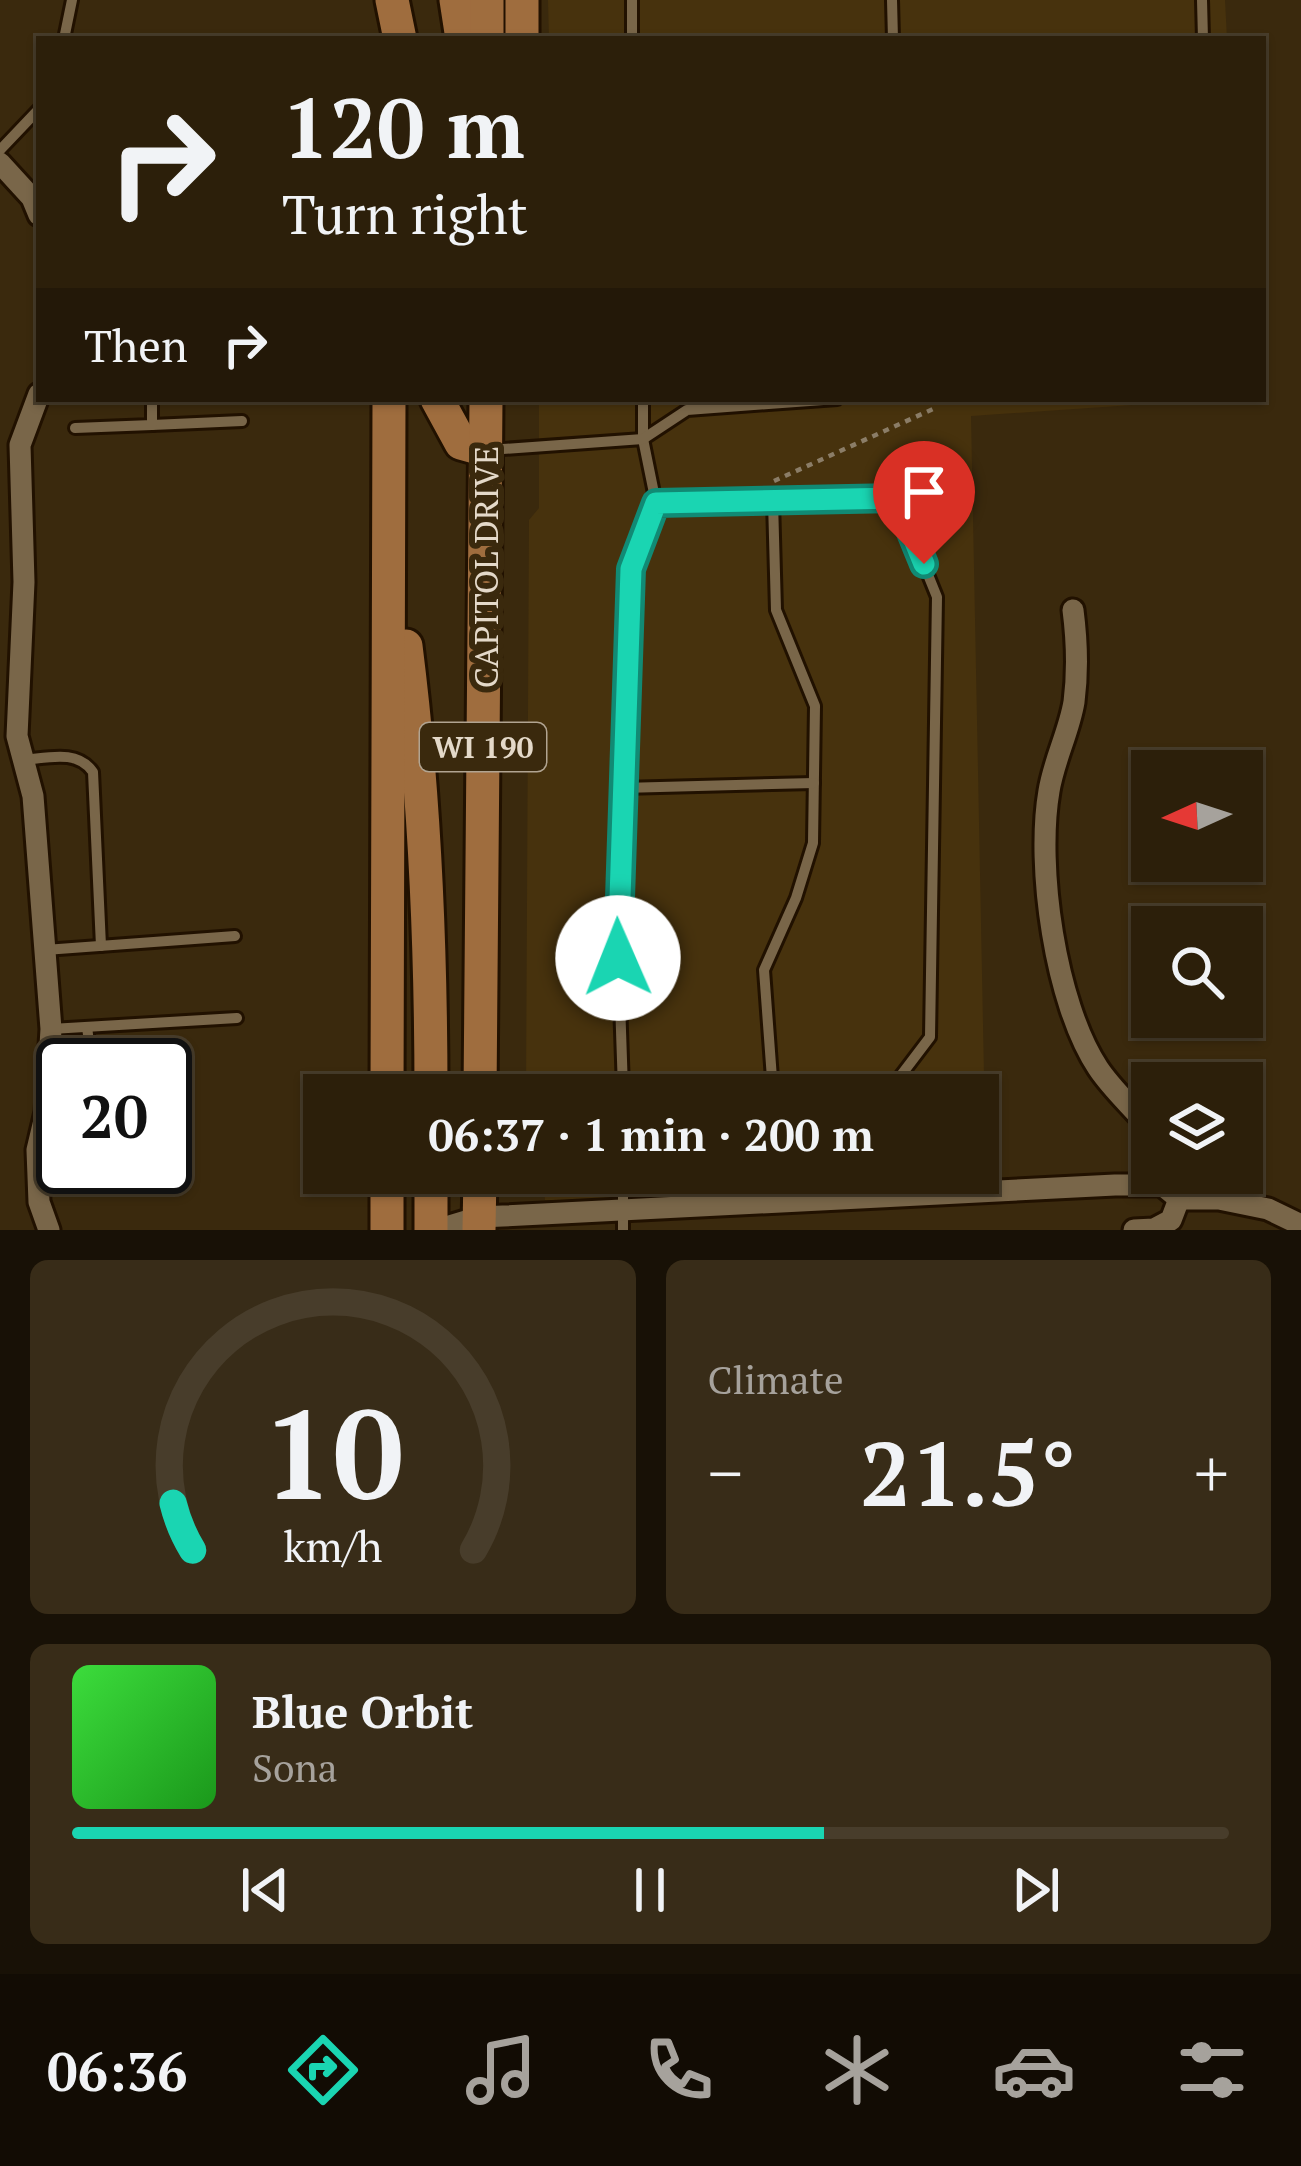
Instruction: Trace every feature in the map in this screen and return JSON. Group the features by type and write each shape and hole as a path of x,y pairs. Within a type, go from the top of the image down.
{"main road":[{"path":"392,0 396,36"},
{"path":"456,0 462,36"},
{"path":"487,0 487,36"},
{"path":"522,0 522,36"},
{"name":"WI 190","path":"387,1074 389,402"},
{"path":"439,402 461,442 486,450"},
{"name":"CAPITOL DRIVE","path":"480,1074 486,402"},
{"path":"389,507 420,758 431,928 431,1074"},
{"path":"387,1194 387,1230"},
{"path":"432,1194 434,1230"},
{"path":"479,1224 480,1194"}],"street":[{"path":"0,163 36,208"},
{"path":"36,402 20,446 23,623 9,721 33,796 50,1029 46,1112 37,1150 39,1202 49,1230"},
{"path":"1073,610 1078,651 1073,706 1055,756 1046,810 1053,936 1062,988 1076,1028 1108,1082 1131,1108"},
{"path":"434,1230 479,1224 623,1221 851,1199 1131,1188"},
{"path":"1134,1230 1154,1229 1171,1220 1169,1194"},
{"path":"1200,1194 1268,1209 1301,1225"}],"lane":[{"path":"65,36 72,0"},
{"path":"632,0 632,36"},
{"path":"892,0 893,36"},
{"path":"1202,0 1203,36"},
{"path":"0,150 36,112"},
{"path":"152,402 152,425"},
{"path":"622,1074 617,914 631,569 656,503 643,439 643,402"},
{"path":"486,450 643,439 687,410 777,402"},
{"path":"75,428 242,421"},
{"path":"656,503 897,498 937,596 930,1036 901,1074"},
{"path":"768,501 776,610 815,706 813,844 796,898 764,970 772,1074"},
{"path":"23,760 69,756 85,760 93,772 101,946"},
{"path":"622,788 814,783"},
{"path":"45,950 235,937"},
{"path":"50,1029 237,1018"},
{"path":"87,1027 88,1038"},
{"path":"851,1199 852,1194"}],"path":[{"path":"768,501 765,485 932,409"}],"shaded area":[{"path":"548,0 1225,0 1227,36 549,36"},
{"path":"539,402 1175,402 971,416 984,1074 526,1074 529,520 539,508"},
{"path":"544,1194 696,1194 576,1201 545,1200"}],"route":[{"path":"618,958 631,569 656,503 897,498 924,564"}]}
